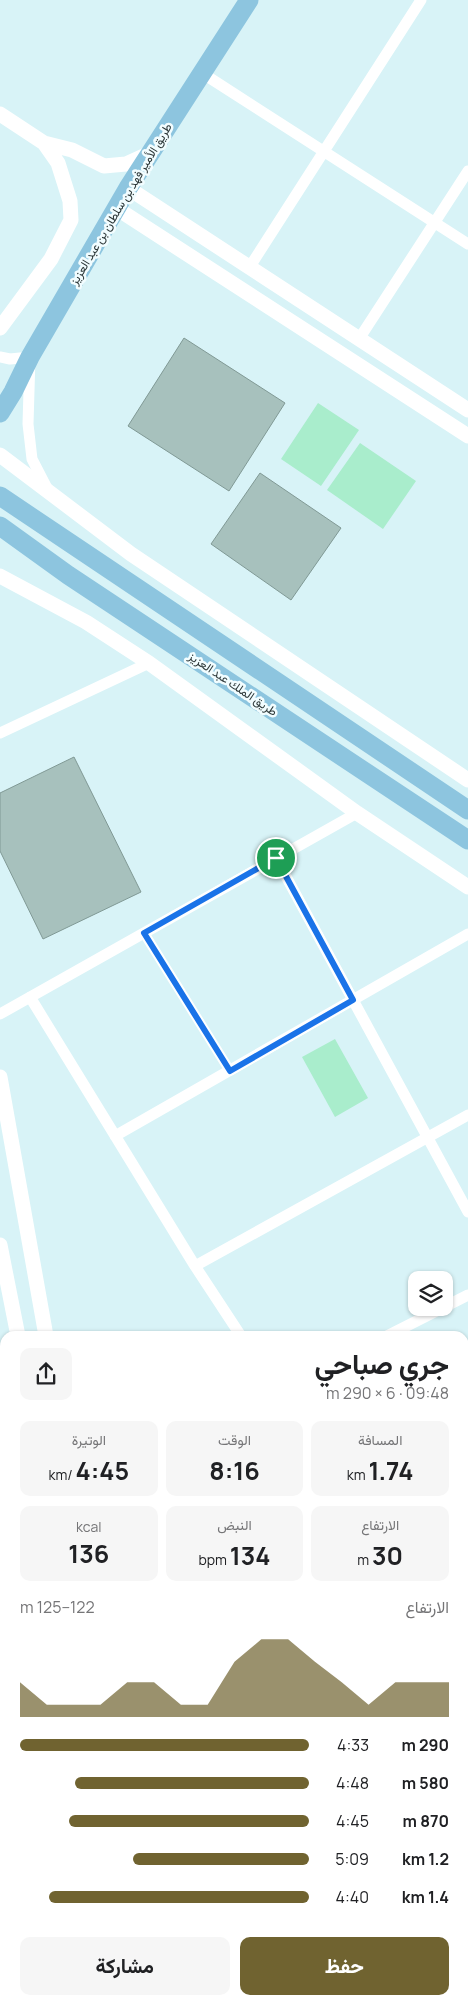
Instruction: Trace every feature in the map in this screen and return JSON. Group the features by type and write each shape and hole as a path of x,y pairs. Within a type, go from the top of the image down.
{"main road":[{"name":"طريق الأمير فهد بن سلطان بن عبد العزيز","path":"0,413 14,392 30,357 128,188 249,0"},
{"path":"4,498 468,810"},
{"name":"طريق الملك عبد العزيز","path":"0,526 77,580 468,840"}],"street":[{"path":"249,268 421,0"},
{"path":"202,73 468,244"},
{"path":"0,114 44,143 72,150 104,166 126,164 150,153"},
{"path":"0,328 51,259 71,220 70,200 58,163 44,143"},
{"path":"359,340 468,171"},
{"path":"128,188 468,410"},
{"path":"116,208 468,436"},
{"path":"0,358 30,357 28,424 32,459 48,491"},
{"path":"0,455 131,554 468,780"},
{"path":"0,576 86,622 148,663 357,812 468,887"},
{"path":"0,733 148,663"},
{"path":"0,1014 357,812"},
{"path":"276,858 468,1212"},
{"path":"115,1136 468,934"},
{"path":"30,997 195,1266 238,1331"},
{"path":"0,1077 45,1331"},
{"path":"195,1266 468,1116"},
{"path":"0,1245 17,1331"},
{"path":"397,1331 468,1296"}],"lane":[{"path":"144,933 230,1071"}],"green space":[{"path":"318,403 359,430 321,486 281,459"},
{"path":"360,443 416,481 383,529 327,490"},
{"path":"335,1039 368,1098 335,1117 302,1057"}],"building":[{"path":"184,338 285,403 229,491 128,426"},
{"path":"260,473 341,528 291,600 211,544"},
{"path":"74,757 141,892 43,939 0,851 0,793"}],"route":[{"path":"276,858 353,1000 230,1071 144,933 276,858"}]}
